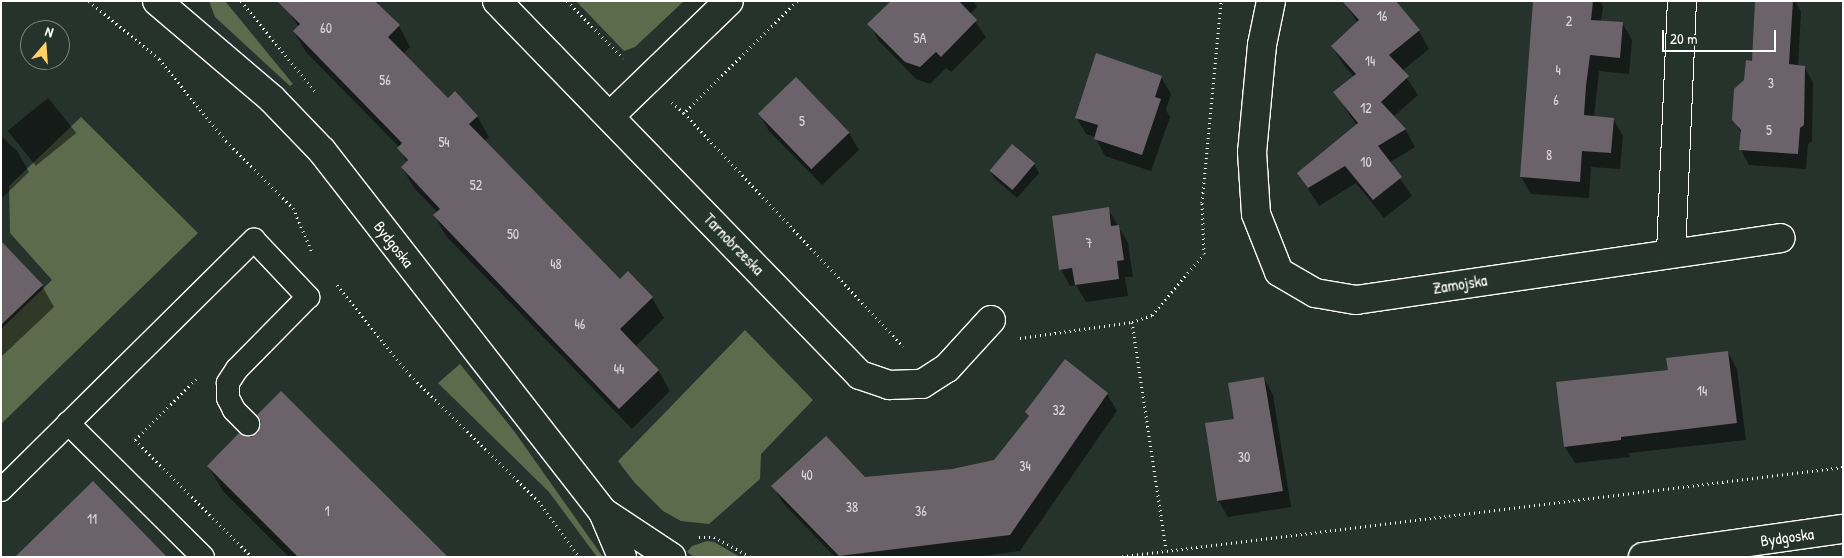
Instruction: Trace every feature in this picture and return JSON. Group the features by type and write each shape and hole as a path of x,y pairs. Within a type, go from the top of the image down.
{"street":[{"name":"Bydgoska","path":"157,1 272,99 322,151 603,512 622,557"},
{"name":"Tarnobrzeska","path":"497,1 860,375 889,386 922,384 947,368 991,320"},
{"path":"610,116 729,1"},
{"name":"Zamojska","path":"1271,1 1262,45 1252,152 1256,214 1279,272 1315,293 1356,300 1671,252 1780,238"},
{"path":"1671,252 1682,1"},
{"name":"Bydgoska","path":"603,512 671,557"},
{"name":"Bydgoska","path":"1643,557 1680,554 1843,529"}],"lane":[{"path":"1,490 254,240 308,297 237,369 228,384 228,398 234,410 248,424"},
{"path":"68,423 203,557"}],"path":[{"path":"89,1 159,59 226,141 293,208 311,251 317,259"},
{"path":"241,1 317,93"},
{"path":"567,1 627,62"},
{"path":"797,1 684,113 902,346"},
{"path":"991,320 1007,340 1132,322 1152,315 1204,254 1202,203 1221,1"},
{"path":"336,282 410,375 538,501 579,557"},
{"path":"1132,322 1166,549"},
{"path":"198,378 135,440 250,556"},
{"path":"1117,557 1166,549 1843,466"},
{"path":"697,537 714,537 750,557"}],"green space":[{"path":"209,1 225,1 293,84 290,86 215,17"},
{"path":"576,1 684,1 635,47 624,51"},
{"path":"81,117 198,233 1,424 1,329 52,280 10,233 9,186"},
{"path":"745,330 813,400 761,454 760,479 709,524 681,521 663,511 634,482 618,461"},
{"path":"460,364 514,431 603,557 597,557 549,492 438,383"},
{"path":"707,541 714,542 740,557 694,557 687,552 692,546"}],"building":[{"path":"277,1 375,1 400,25 388,37 448,98 455,91 478,116 469,124 620,279 628,271 653,297 620,329 659,370 619,409 433,215 440,209 401,167 408,160 397,148 402,143 293,31 300,24"},
{"path":"891,1 959,1 977,20 941,57 936,52 920,67 905,62 867,24"},
{"path":"1342,1 1396,1 1420,30 1389,55 1409,76 1381,102 1406,129 1378,146 1402,177 1373,200 1345,166 1308,188 1297,173 1358,123 1333,92 1356,74 1331,46 1359,20"},
{"path":"1533,1 1593,1 1591,20 1623,22 1620,58 1590,55 1584,115 1614,118 1611,153 1582,151 1580,182 1520,177"},
{"path":"1755,1 1793,1 1789,64 1805,66 1804,125 1800,128 1798,154 1739,150 1741,130 1732,120 1734,89 1744,80 1746,60 1752,61"},
{"path":"1096,53 1162,76 1155,97 1161,99 1142,155 1094,139 1098,125 1075,118"},
{"path":"796,77 849,132 811,169 758,114"},
{"path":"1012,144 1035,163 1012,190 990,171"},
{"path":"1109,207 1111,226 1119,225 1124,260 1117,261 1119,279 1075,285 1072,268 1059,270 1052,216"},
{"path":"1,241 43,285 1,325"},
{"path":"1728,351 1737,423 1621,437 1621,440 1564,447 1556,382 1668,370 1666,358"},
{"path":"1065,359 1108,393 1010,535 839,556 771,486 826,436 865,477 952,469 994,460 1029,416 1025,412"},
{"path":"1264,377 1283,491 1217,501 1205,423 1234,419 1228,383"},
{"path":"281,391 448,557 298,557 207,466 239,433 251,437 258,433 261,421 257,415"},
{"path":"93,481 167,557 15,557"}]}
